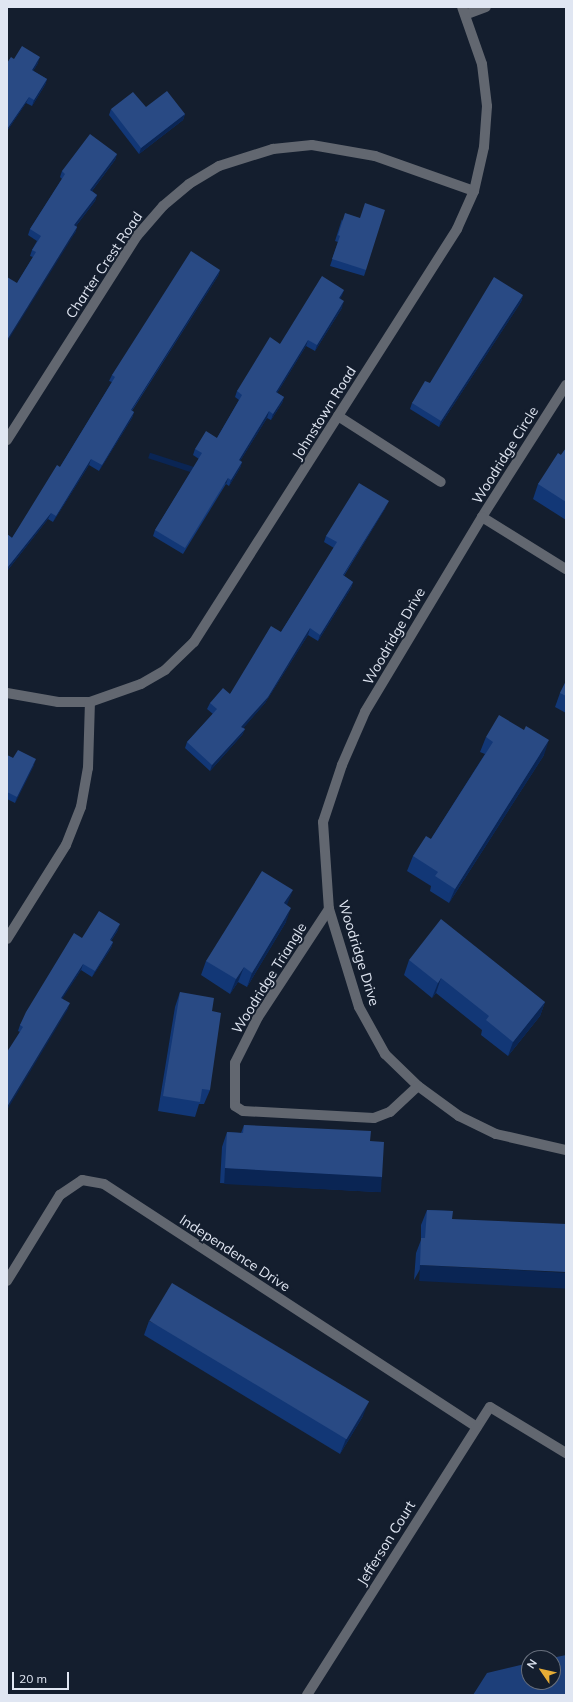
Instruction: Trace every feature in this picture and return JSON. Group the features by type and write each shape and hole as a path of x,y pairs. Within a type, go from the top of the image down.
{"street":[{"name":"Johnstown Road","path":"7,693 58,702 90,702 141,684 165,670 194,642 457,229 474,191 484,147 487,106 482,64 465,11 486,7"},
{"name":"Charter Crest Road","path":"7,440 137,236 163,206 189,184 220,166 272,149 312,145 375,156 474,191"},
{"name":"Woodridge Circle","path":"566,385 482,517 566,570"},
{"path":"338,416 441,482"},
{"name":"Woodridge Drive","path":"482,517 369,706 342,765 323,822 329,909 359,1007 385,1054 418,1086 459,1116 496,1134 566,1150"},
{"path":"7,939 66,845 81,807 88,768 90,702"},
{"name":"Woodridge Triangle","path":"329,909 258,1017 235,1063 234,1106 243,1111 374,1118 390,1112 418,1086"},
{"name":"Independence Drive","path":"7,1280 60,1195 82,1180 104,1184 476,1427"},
{"name":"Jefferson Court","path":"307,1695 490,1407 566,1453"}],"shaded area":[{"path":"566,1655 566,1695 473,1695 487,1673 521,1665 521,1690 561,1690 561,1656"}],"building":[{"path":"22,46 40,57 32,70 47,79 34,100 29,97 7,129 7,63 11,57 14,59"},
{"path":"167,91 185,114 141,148 111,109 133,92 146,107"},
{"path":"90,134 117,154 90,190 97,195 74,225 77,227 7,340 7,277 17,283 36,252 32,250 41,236 30,229 65,174 62,171"},
{"path":"365,203 385,210 366,270 332,259 340,236 338,235 345,213 360,218"},
{"path":"191,251 220,270 131,410 134,412 102,465 91,459 56,516 51,513 7,568 7,534 12,538 57,465 60,467 115,377 112,375"},
{"path":"322,276 344,290 339,298 344,301 317,345 308,340 276,392 284,397 273,414 269,411 239,460 242,462 231,480 228,478 185,548 155,530 202,453 195,449 206,431 217,438 242,395 237,391 270,337 280,344"},
{"path":"494,277 523,295 441,421 412,403 425,381 430,383"},
{"path":"566,448 566,502 538,484 558,453 561,455"},
{"path":"359,483 389,501 343,575 353,582 320,635 310,628 268,697 241,727 245,729 212,765 187,742 217,709 210,703 223,688 230,694 271,626 281,632 337,542 326,536"},
{"path":"566,681 566,696 560,693"},
{"path":"499,715 524,730 526,726 549,740 455,889 435,876 438,872 413,856 426,836 431,839 493,742 486,737"},
{"path":"18,750 36,759 17,797 7,792 7,755 13,758"},
{"path":"262,871 293,890 284,903 291,908 252,973 244,967 236,979 206,961"},
{"path":"99,911 120,924 110,940 113,942 95,971 83,964 61,998 70,1003 7,1107 7,1052 23,1027 20,1025 26,1012 74,933 82,938"},
{"path":"441,919 545,1002 513,1042 486,1020 489,1016 441,978 438,983 409,960"},
{"path":"180,992 214,998 212,1011 221,1013 210,1090 202,1089 200,1102 163,1096"},
{"path":"244,1125 371,1131 370,1141 384,1142 382,1177 225,1168 227,1132 243,1133"},
{"path":"427,1210 453,1211 452,1219 566,1224 566,1272 420,1265 421,1238 425,1238"},
{"path":"172,1283 369,1401 346,1439 149,1321"}]}
